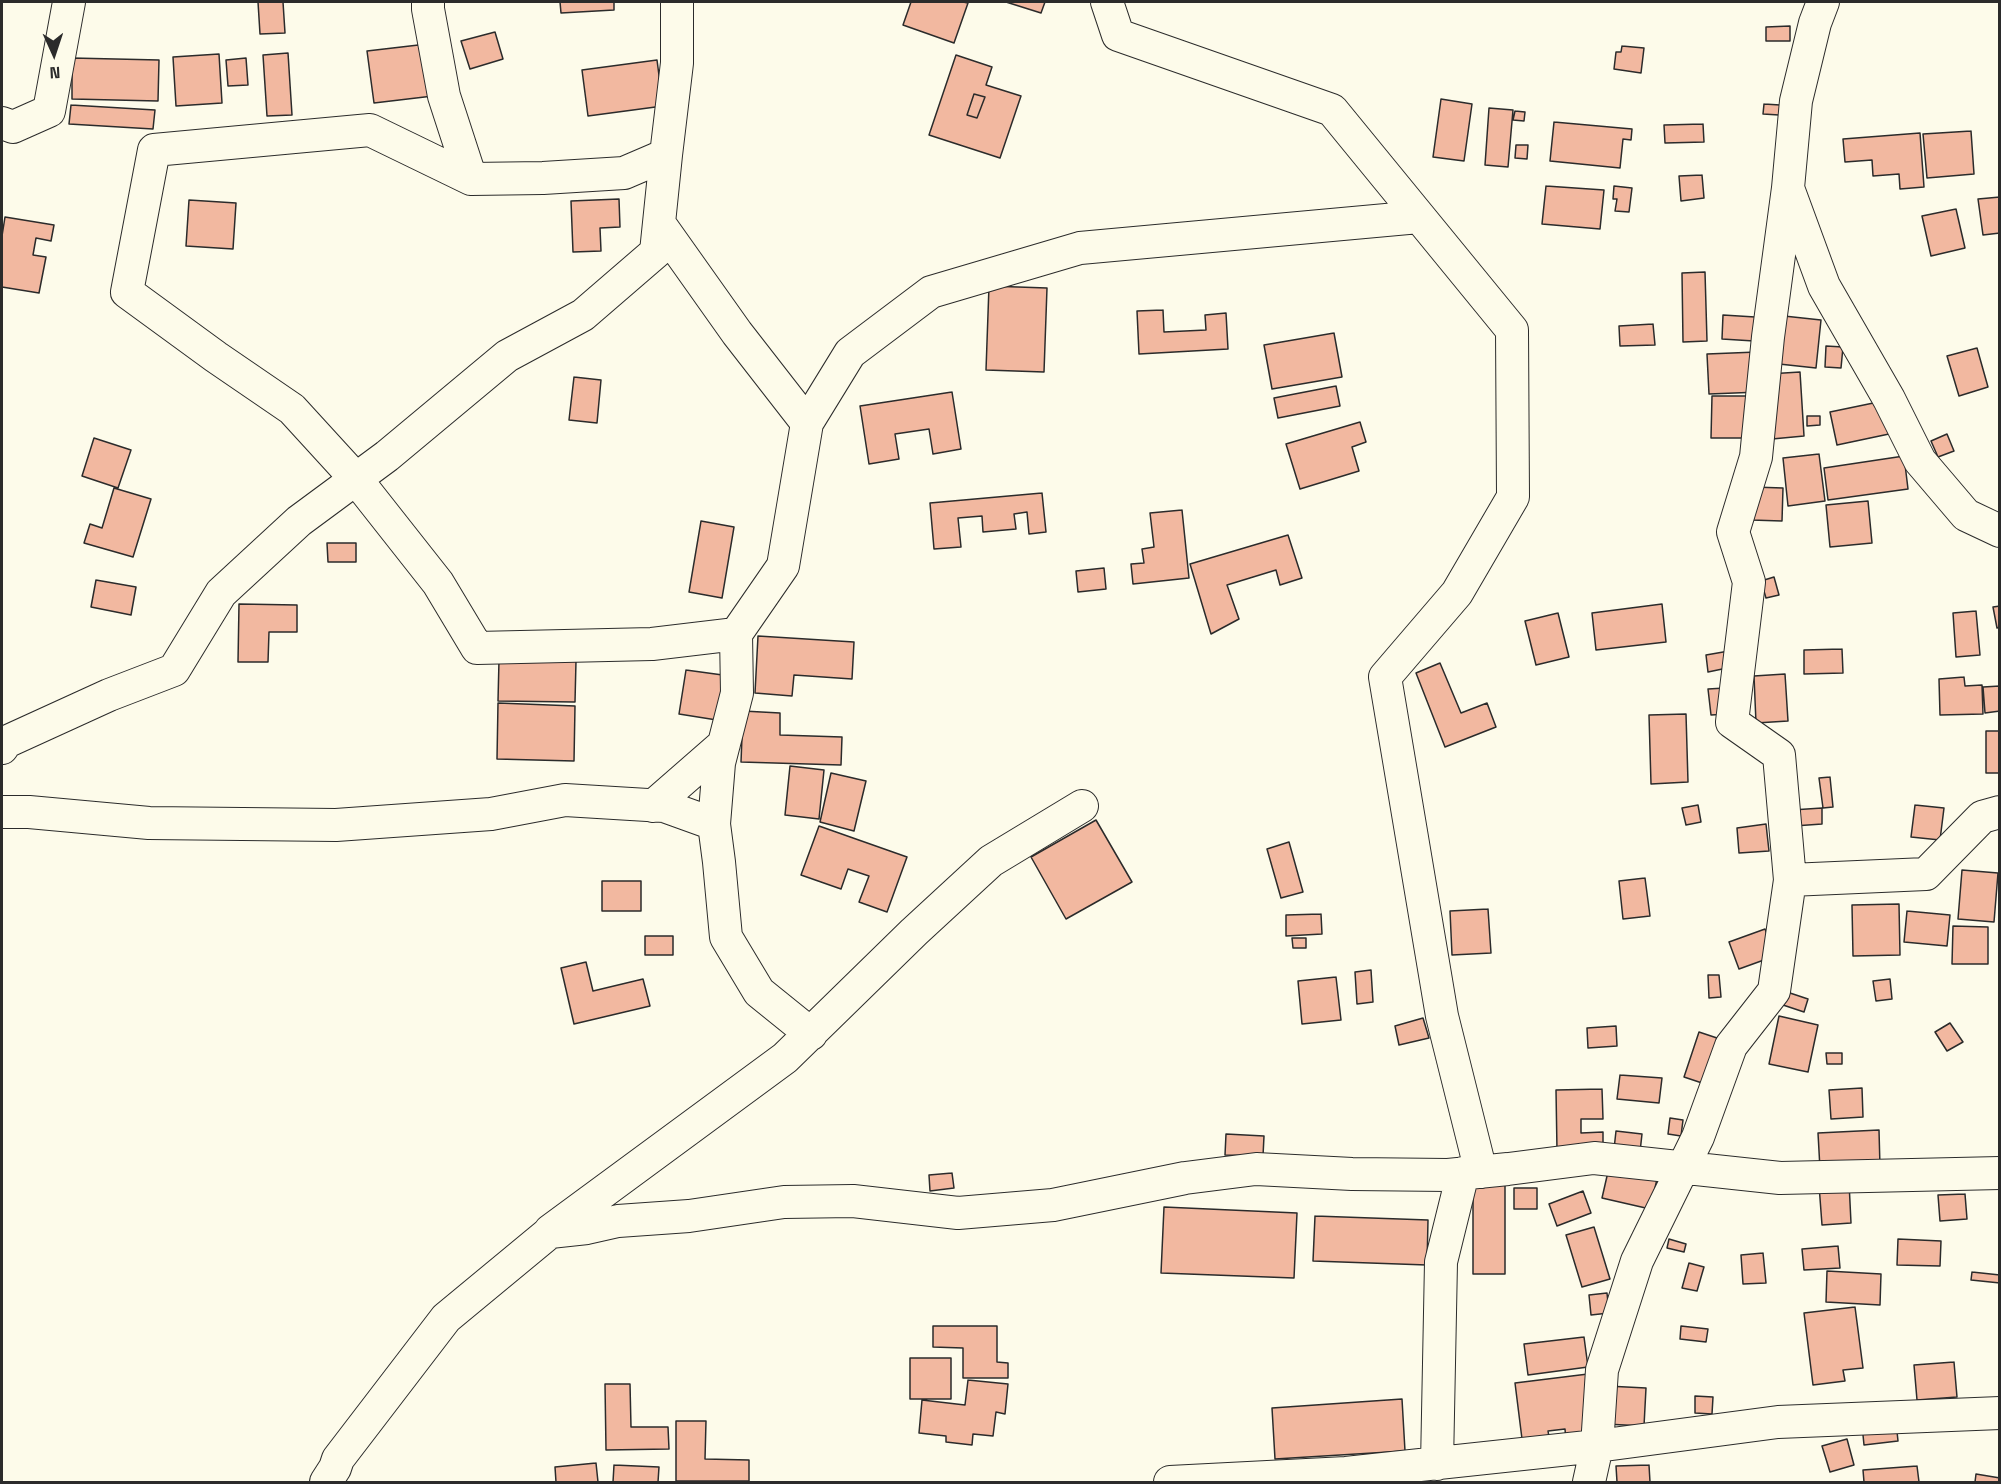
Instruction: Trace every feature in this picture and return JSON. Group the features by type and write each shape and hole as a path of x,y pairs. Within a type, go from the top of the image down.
{"street":[{"path":"2,123 13,127 49,111 69,2"},
{"path":"428,2 444,96 471,179"},
{"path":"2,748 6,742 174,669 221,593 299,521 387,456 507,356 584,315 656,252 677,63 676,2"},
{"path":"1107,2 1118,34 1332,110 1512,330 1513,496 1457,594 1385,677 1442,1016 1472,1173 1441,1262 1437,1464"},
{"path":"1589,1482 1597,1446 1602,1370 1637,1261 1698,1137 1731,1046 1774,991 1790,880 1779,755 1732,722 1749,582 1733,532 1756,457 1796,101 1815,23 1823,2"},
{"path":"666,155 624,173 543,178 471,179 370,130 154,150 127,292 292,409 356,479 438,583 477,648 652,644 736,634"},
{"path":"1788,188 1824,286 1889,399 1920,461 1966,515 2000,531"},
{"path":"811,1034 759,992 726,938 714,824 719,763 737,693 736,634 783,566 807,423 850,353 931,291 1080,248 1419,217"},
{"path":"659,223 737,333 807,423"},
{"path":"653,806 724,744"},
{"path":"2,812 29,812 149,823 336,825 491,814 565,800 664,806 714,824"},
{"path":"326,1482 338,1459 446,1318 550,1232 784,1058 991,861 1082,806"},
{"path":"1790,880 1926,874 1982,817 2000,812"},
{"path":"550,1232 587,1228 618,1221 689,1216 783,1202 853,1201 958,1213 979,1212 1053,1205 1185,1178 1256,1169 1352,1174 1472,1173 1593,1158 1780,1178 2000,1173"},
{"path":"1170,1482 1347,1473 1597,1446 1778,1422 2000,1413"}],"building":[{"path":"258,2 283,2 285,33 260,34"},
{"path":"560,2 614,2 614,10 561,13"},
{"path":"911,2 968,3 954,43 903,25"},
{"path":"1006,2 1045,2 1041,13"},
{"path":"1790,26 1790,41 1766,41 1766,27"},
{"path":"495,32 503,59 470,69 461,41"},
{"path":"427,44 433,96 374,103 367,51"},
{"path":"1622,46 1644,48 1641,73 1614,69 1616,52 1621,52"},
{"path":"288,53 292,115 267,116 263,55"},
{"path":"219,54 222,103 176,106 173,57"},
{"path":"956,55 992,67 986,85 1021,96 1000,158 929,135","holes":["974,94 985,97 977,118 967,115"]},
{"path":"72,58 159,60 158,101 72,99"},
{"path":"246,58 248,85 228,86 226,60"},
{"path":"657,60 663,106 588,116 582,70"},
{"path":"974,94 985,97 977,118 967,115"},
{"path":"1441,99 1472,104 1464,161 1433,157"},
{"path":"1764,104 1780,105 1779,115 1763,114"},
{"path":"71,105 155,110 153,129 69,124"},
{"path":"1489,108 1513,110 1508,167 1485,165"},
{"path":"1515,111 1525,112 1524,121 1513,120"},
{"path":"1554,122 1632,129 1631,140 1623,139 1620,168 1550,161"},
{"path":"1703,124 1704,142 1665,143 1664,125"},
{"path":"1971,131 1974,174 1927,178 1923,134"},
{"path":"1920,133 1924,187 1900,189 1899,174 1873,176 1872,160 1845,162 1843,139"},
{"path":"1516,145 1528,145 1527,159 1515,158"},
{"path":"1702,175 1704,198 1681,201 1679,176"},
{"path":"1546,186 1604,190 1600,229 1542,224"},
{"path":"1614,186 1632,188 1629,212 1615,211 1617,199 1613,199"},
{"path":"2000,197 2000,233 1983,235 1978,199"},
{"path":"619,199 620,227 600,228 601,251 573,252 571,201"},
{"path":"189,200 236,203 233,249 186,246"},
{"path":"1956,209 1965,248 1931,256 1922,216"},
{"path":"5,217 54,225 51,241 36,238 33,255 46,257 39,293 2,287 2,236"},
{"path":"1705,272 1707,341 1683,342 1682,273"},
{"path":"989,286 1047,288 1044,372 986,370"},
{"path":"1163,310 1164,332 1206,330 1205,315 1226,313 1228,349 1139,354 1137,311"},
{"path":"1723,315 1755,317 1754,341 1722,339"},
{"path":"1784,316 1821,320 1816,368 1779,364"},
{"path":"1653,324 1655,345 1620,346 1619,326"},
{"path":"1334,333 1342,377 1272,389 1264,345"},
{"path":"1826,346 1843,347 1841,368 1825,367"},
{"path":"1977,348 1988,387 1959,396 1947,356"},
{"path":"1757,352 1760,392 1709,394 1707,354"},
{"path":"1800,372 1804,436 1772,439 1768,374"},
{"path":"574,377 601,380 597,423 569,420"},
{"path":"1336,386 1340,406 1278,418 1274,398"},
{"path":"952,392 961,449 933,454 929,429 895,434 899,459 869,464 860,406"},
{"path":"1712,396 1755,396 1754,438 1711,438"},
{"path":"1883,401 1889,434 1837,445 1830,412"},
{"path":"1807,416 1820,416 1820,425 1807,426"},
{"path":"1360,422 1366,442 1352,447 1359,471 1300,489 1286,444"},
{"path":"1947,434 1954,451 1938,457 1931,441"},
{"path":"94,438 131,450 118,488 82,476"},
{"path":"1819,454 1825,501 1788,506 1783,458"},
{"path":"1904,456 1908,489 1828,500 1824,468"},
{"path":"1753,487 1783,488 1782,521 1751,520"},
{"path":"114,488 151,499 133,557 84,543 90,524 102,528"},
{"path":"1042,493 1046,532 1029,534 1027,512 1014,514 1016,529 983,532 982,516 958,518 961,547 934,549 930,503"},
{"path":"1868,501 1872,543 1830,547 1826,505"},
{"path":"1182,510 1189,578 1133,584 1131,564 1144,563 1142,549 1154,547 1150,513"},
{"path":"701,521 734,527 722,598 689,592"},
{"path":"1288,535 1302,578 1280,585 1276,570 1227,585 1239,619 1211,634 1190,564"},
{"path":"327,543 356,543 356,562 328,562"},
{"path":"1104,568 1106,589 1078,592 1076,571"},
{"path":"1774,577 1779,595 1766,598 1761,581"},
{"path":"96,580 136,587 131,615 91,607"},
{"path":"239,604 297,605 297,632 269,632 268,662 238,662"},
{"path":"1662,604 1666,642 1596,650 1592,613"},
{"path":"2000,606 2000,627 1997,628 1993,607"},
{"path":"1976,611 1980,655 1956,657 1953,613"},
{"path":"1558,613 1569,657 1536,665 1525,621"},
{"path":"758,636 854,642 852,679 794,675 792,696 755,693"},
{"path":"1842,649 1843,673 1804,674 1804,650"},
{"path":"1729,651 1732,667 1708,672 1706,655"},
{"path":"499,660 576,661 575,702 498,701"},
{"path":"1440,663 1461,713 1487,703 1496,727 1445,747 1416,673"},
{"path":"686,670 730,676 723,721 679,714"},
{"path":"1785,674 1788,721 1756,723 1754,676"},
{"path":"1964,677 1965,686 1982,685 1983,714 1940,715 1939,679"},
{"path":"2000,686 2000,711 1985,713 1983,687"},
{"path":"1725,688 1728,714 1711,715 1708,689"},
{"path":"498,703 575,706 574,761 497,759"},
{"path":"743,711 780,713 780,735 842,737 841,765 741,762"},
{"path":"1686,714 1688,782 1651,784 1649,715"},
{"path":"1986,731 2000,731 2000,773 1986,773"},
{"path":"790,766 824,770 819,819 785,815"},
{"path":"831,773 866,781 854,831 820,822"},
{"path":"1830,777 1833,807 1823,808 1819,778"},
{"path":"1698,805 1701,822 1686,825 1682,808"},
{"path":"1915,805 1944,808 1940,840 1911,837"},
{"path":"1822,808 1822,824 1794,826 1792,810"},
{"path":"1096,820 1132,882 1066,919 1031,857"},
{"path":"1766,824 1769,851 1739,853 1737,828"},
{"path":"819,826 907,857 887,912 859,902 869,876 848,869 841,889 801,875"},
{"path":"1289,842 1303,892 1281,898 1267,849"},
{"path":"1962,870 1998,873 1994,922 1958,919"},
{"path":"1645,878 1650,916 1623,919 1619,881"},
{"path":"602,881 641,881 641,911 602,911"},
{"path":"1899,904 1900,955 1853,956 1852,905"},
{"path":"1488,909 1491,953 1452,955 1450,911"},
{"path":"1907,911 1950,915 1947,946 1904,942"},
{"path":"1321,914 1322,934 1286,936 1286,915"},
{"path":"1953,926 1988,927 1988,964 1952,964"},
{"path":"1765,929 1775,956 1739,969 1729,942"},
{"path":"645,936 673,936 673,955 645,955"},
{"path":"1292,938 1306,938 1306,948 1293,948"},
{"path":"586,962 593,991 643,979 650,1006 574,1024 561,968"},
{"path":"1371,970 1373,1002 1357,1004 1355,972"},
{"path":"1708,975 1719,975 1721,997 1709,998"},
{"path":"1336,977 1341,1020 1302,1024 1298,981"},
{"path":"1890,979 1892,999 1876,1001 1873,981"},
{"path":"1784,991 1808,999 1804,1012 1780,1004"},
{"path":"1779,1016 1818,1025 1808,1072 1769,1064"},
{"path":"1423,1018 1429,1038 1399,1045 1395,1026"},
{"path":"1950,1023 1963,1042 1947,1051 1935,1032"},
{"path":"1616,1026 1617,1046 1588,1048 1587,1028"},
{"path":"1699,1032 1726,1041 1711,1086 1684,1077"},
{"path":"1826,1053 1842,1053 1842,1064 1827,1064"},
{"path":"1620,1075 1662,1078 1659,1103 1617,1099"},
{"path":"1862,1088 1863,1117 1831,1119 1829,1090"},
{"path":"1602,1089 1603,1119 1581,1119 1581,1133 1603,1132 1603,1150 1557,1151 1556,1090"},
{"path":"1670,1118 1683,1120 1681,1136 1668,1134"},
{"path":"1879,1130 1880,1167 1820,1169 1818,1133"},
{"path":"1616,1131 1642,1134 1640,1152 1614,1149"},
{"path":"1226,1134 1264,1136 1263,1156 1225,1155"},
{"path":"1610,1163 1658,1175 1650,1209 1602,1198"},
{"path":"952,1173 954,1188 930,1191 929,1175"},
{"path":"1473,1182 1505,1182 1505,1274 1473,1274"},
{"path":"1849,1182 1851,1223 1822,1225 1819,1185"},
{"path":"1514,1188 1537,1188 1537,1209 1514,1209"},
{"path":"1583,1191 1591,1213 1557,1226 1549,1204"},
{"path":"1965,1194 1967,1219 1940,1221 1938,1195"},
{"path":"1164,1207 1297,1213 1294,1278 1161,1273"},
{"path":"1315,1216 1428,1220 1427,1265 1313,1261"},
{"path":"1594,1227 1610,1279 1582,1287 1566,1235"},
{"path":"1669,1239 1686,1244 1684,1252 1667,1248"},
{"path":"1898,1239 1941,1241 1940,1266 1897,1265"},
{"path":"1838,1246 1840,1268 1804,1270 1802,1249"},
{"path":"1763,1253 1766,1283 1743,1284 1741,1255"},
{"path":"1689,1263 1704,1267 1697,1291 1682,1288"},
{"path":"1827,1271 1881,1274 1880,1305 1826,1302"},
{"path":"1972,1272 2000,1275 2000,1283 1971,1280"},
{"path":"1607,1293 1609,1313 1591,1315 1589,1295"},
{"path":"1855,1307 1863,1368 1843,1370 1845,1381 1813,1385 1804,1313"},
{"path":"933,1326 997,1326 997,1362 1008,1363 1008,1378 963,1378 963,1348 933,1347"},
{"path":"1681,1326 1708,1329 1706,1342 1680,1339"},
{"path":"1584,1337 1588,1367 1528,1375 1524,1344"},
{"path":"910,1358 951,1358 951,1399 910,1399"},
{"path":"1954,1362 1957,1397 1917,1400 1914,1365"},
{"path":"1588,1374 1596,1438 1566,1441 1565,1429 1548,1431 1550,1443 1523,1447 1515,1383"},
{"path":"968,1380 1008,1384 1005,1414 996,1412 993,1436 973,1434 972,1445 946,1442 946,1436 919,1433 922,1400 965,1405"},
{"path":"605,1384 630,1384 631,1427 668,1427 669,1449 606,1450"},
{"path":"1607,1386 1646,1388 1644,1426 1605,1424"},
{"path":"1695,1396 1713,1397 1712,1414 1695,1413"},
{"path":"1402,1399 1405,1451 1275,1459 1272,1408"},
{"path":"676,1421 706,1421 705,1459 749,1460 749,1481 676,1481"},
{"path":"1896,1422 1898,1441 1864,1445 1862,1425"},
{"path":"1847,1439 1854,1465 1830,1472 1822,1446"},
{"path":"596,1463 598,1482 556,1482 555,1467"},
{"path":"614,1465 659,1467 658,1482 613,1482"},
{"path":"1649,1465 1650,1482 1617,1482 1616,1466"},
{"path":"1917,1466 1919,1482 1864,1482 1863,1470"},
{"path":"1976,1474 2000,1478 2000,1482 1975,1482"}]}
